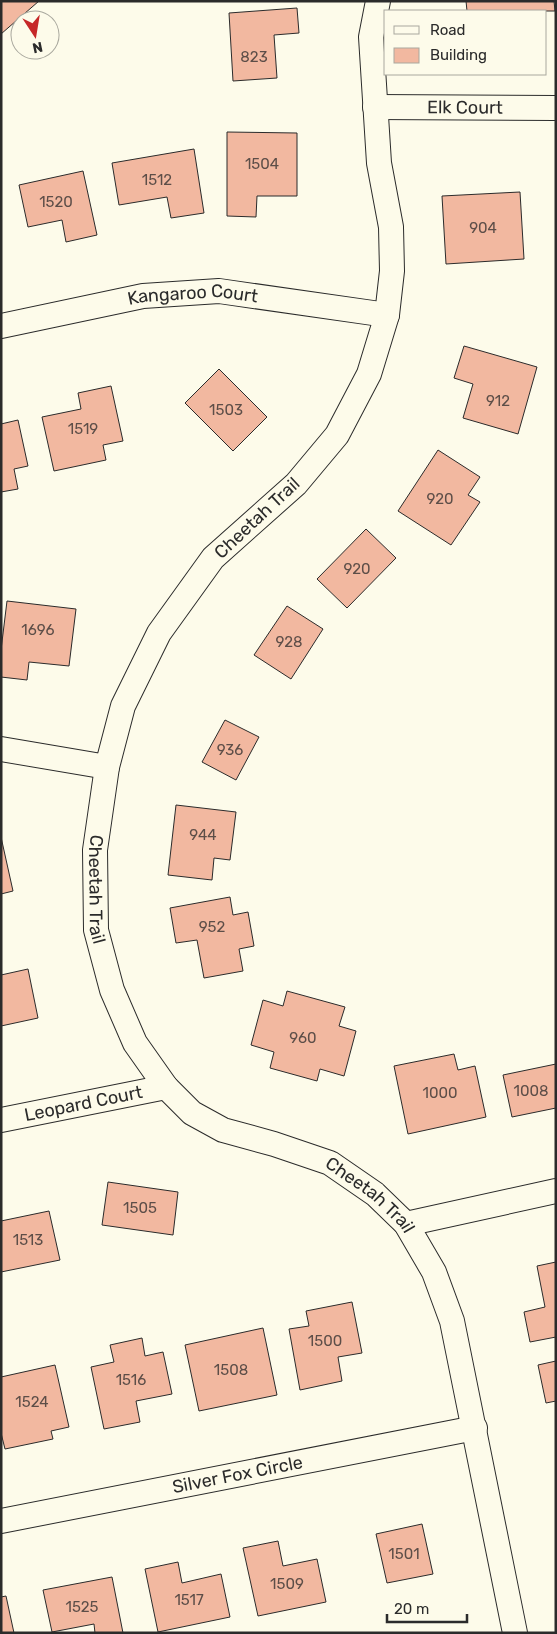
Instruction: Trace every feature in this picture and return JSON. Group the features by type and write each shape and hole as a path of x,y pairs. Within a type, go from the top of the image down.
{"street":[{"name":"Cheetah Trail","path":"378,1 371,37 379,163 391,227 392,271 387,315 369,374 337,435 296,484 213,558 159,633 123,706 107,767 95,850 96,930 112,990 135,1043 166,1087 192,1113 223,1130 274,1144 330,1163 375,1194 406,1224 434,1272 452,1321 515,1633"},
{"name":"Elk Court","path":"375,107 556,108"},
{"name":"Kangaroo Court","path":"1,326 143,296 219,291 387,315"},
{"path":"1,749 107,767"},
{"name":"Leopard Court","path":"1,1120 166,1087"},
{"path":"406,1224 556,1191"},
{"name":"Silver Fox Circle","path":"1,1521 475,1428"}],"building":[{"path":"1,1 39,1 29,10 10,10 10,26 1,34"},
{"path":"466,1 554,1 555,11 547,10 467,10"},
{"path":"297,8 299,33 274,35 277,78 233,81 229,13"},
{"path":"227,132 297,133 297,196 257,196 256,217 227,216"},
{"path":"194,149 204,213 171,218 167,197 119,205 112,163"},
{"path":"83,171 97,235 66,242 62,220 28,227 19,185"},
{"path":"520,192 524,259 446,264 442,196"},
{"path":"464,346 537,367 518,434 463,418 473,384 454,378"},
{"path":"219,369 267,417 233,451 185,403"},
{"path":"111,386 123,441 103,445 106,460 54,471 42,417 81,409 78,393"},
{"path":"18,420 28,466 14,469 18,489 1,492 1,424"},
{"path":"438,450 480,477 468,495 480,502 451,545 398,511"},
{"path":"366,529 396,558 347,608 317,579"},
{"path":"7,601 76,609 69,666 29,662 27,680 1,677 1,650"},
{"path":"287,606 323,629 291,679 254,655"},
{"path":"225,720 259,737 236,780 202,762"},
{"path":"176,805 236,812 230,860 214,858 212,880 168,875"},
{"path":"1,837 13,891 1,894"},
{"path":"230,897 233,915 248,912 254,946 239,949 243,971 204,978 197,940 176,943 170,908"},
{"path":"28,969 38,1018 1,1026 1,975"},
{"path":"287,991 345,1007 339,1026 356,1031 344,1076 320,1069 317,1081 270,1068 274,1052 251,1045 263,1000 283,1006"},
{"path":"454,1054 458,1070 475,1066 486,1117 408,1134 394,1066"},
{"path":"556,1064 556,1108 512,1117 503,1075"},
{"path":"108,1182 178,1192 173,1235 102,1225"},
{"path":"49,1211 60,1260 1,1272 1,1221"},
{"path":"556,1262 556,1337 530,1342 524,1312 545,1307 537,1266"},
{"path":"352,1302 362,1353 338,1357 342,1381 300,1390 289,1329 309,1326 306,1311"},
{"path":"263,1328 277,1395 199,1411 185,1345"},
{"path":"142,1338 145,1356 163,1352 172,1394 136,1401 140,1422 104,1429 91,1367 114,1362 110,1345"},
{"path":"556,1361 556,1401 546,1403 538,1365"},
{"path":"55,1365 69,1427 51,1431 53,1439 5,1449 1,1433 1,1377"},
{"path":"422,1524 433,1574 387,1583 376,1534"},
{"path":"278,1541 283,1566 317,1559 326,1602 258,1616 243,1548"},
{"path":"178,1562 182,1583 221,1574 230,1617 158,1632 145,1569"},
{"path":"112,1577 123,1633 95,1633 94,1624 52,1632 43,1590"},
{"path":"6,1596 14,1633 1,1633 1,1597"}]}
